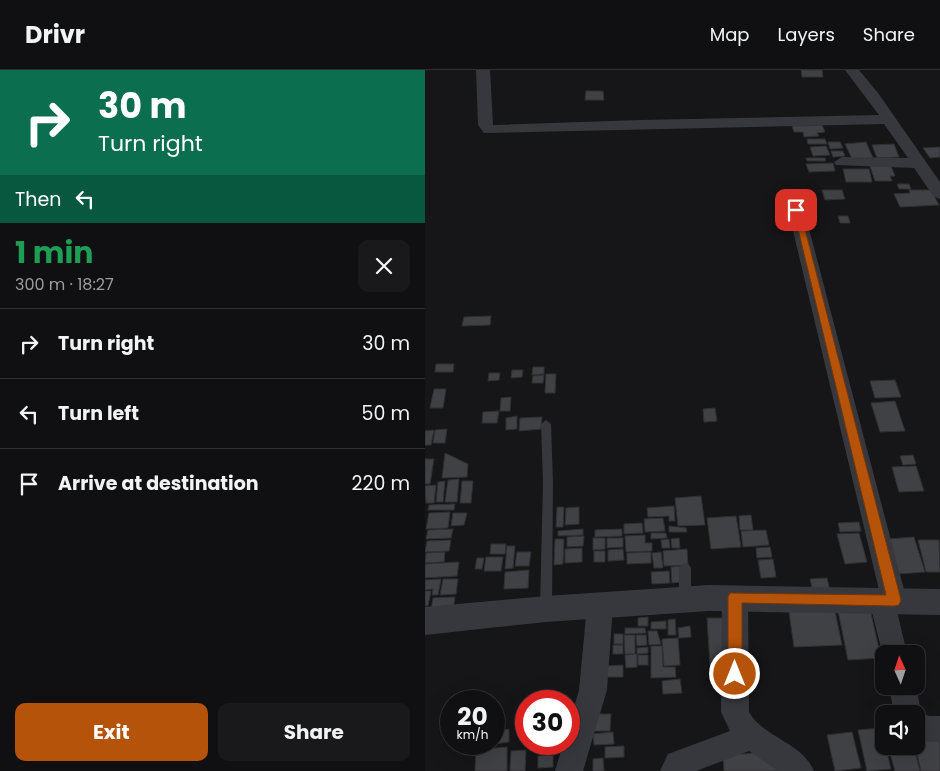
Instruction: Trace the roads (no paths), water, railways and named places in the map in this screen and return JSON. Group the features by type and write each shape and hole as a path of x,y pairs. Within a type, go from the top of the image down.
{"street":[{"path":"483,70 485,125 489,130 640,124 815,122 889,119"},
{"path":"852,70 889,119 940,194"},
{"path":"842,162 919,163"},
{"path":"796,210 888,600 893,645"},
{"path":"735,597 735,712 741,726 750,737 779,752 800,771"},
{"path":"425,621 546,609 735,597 940,602"},
{"path":"569,771 593,690 600,606"},
{"path":"925,729 940,729"},
{"path":"674,771 679,764 750,737"}],"lane":[{"path":"546,424 548,482 546,609"},
{"path":"685,568 685,599"}]}
